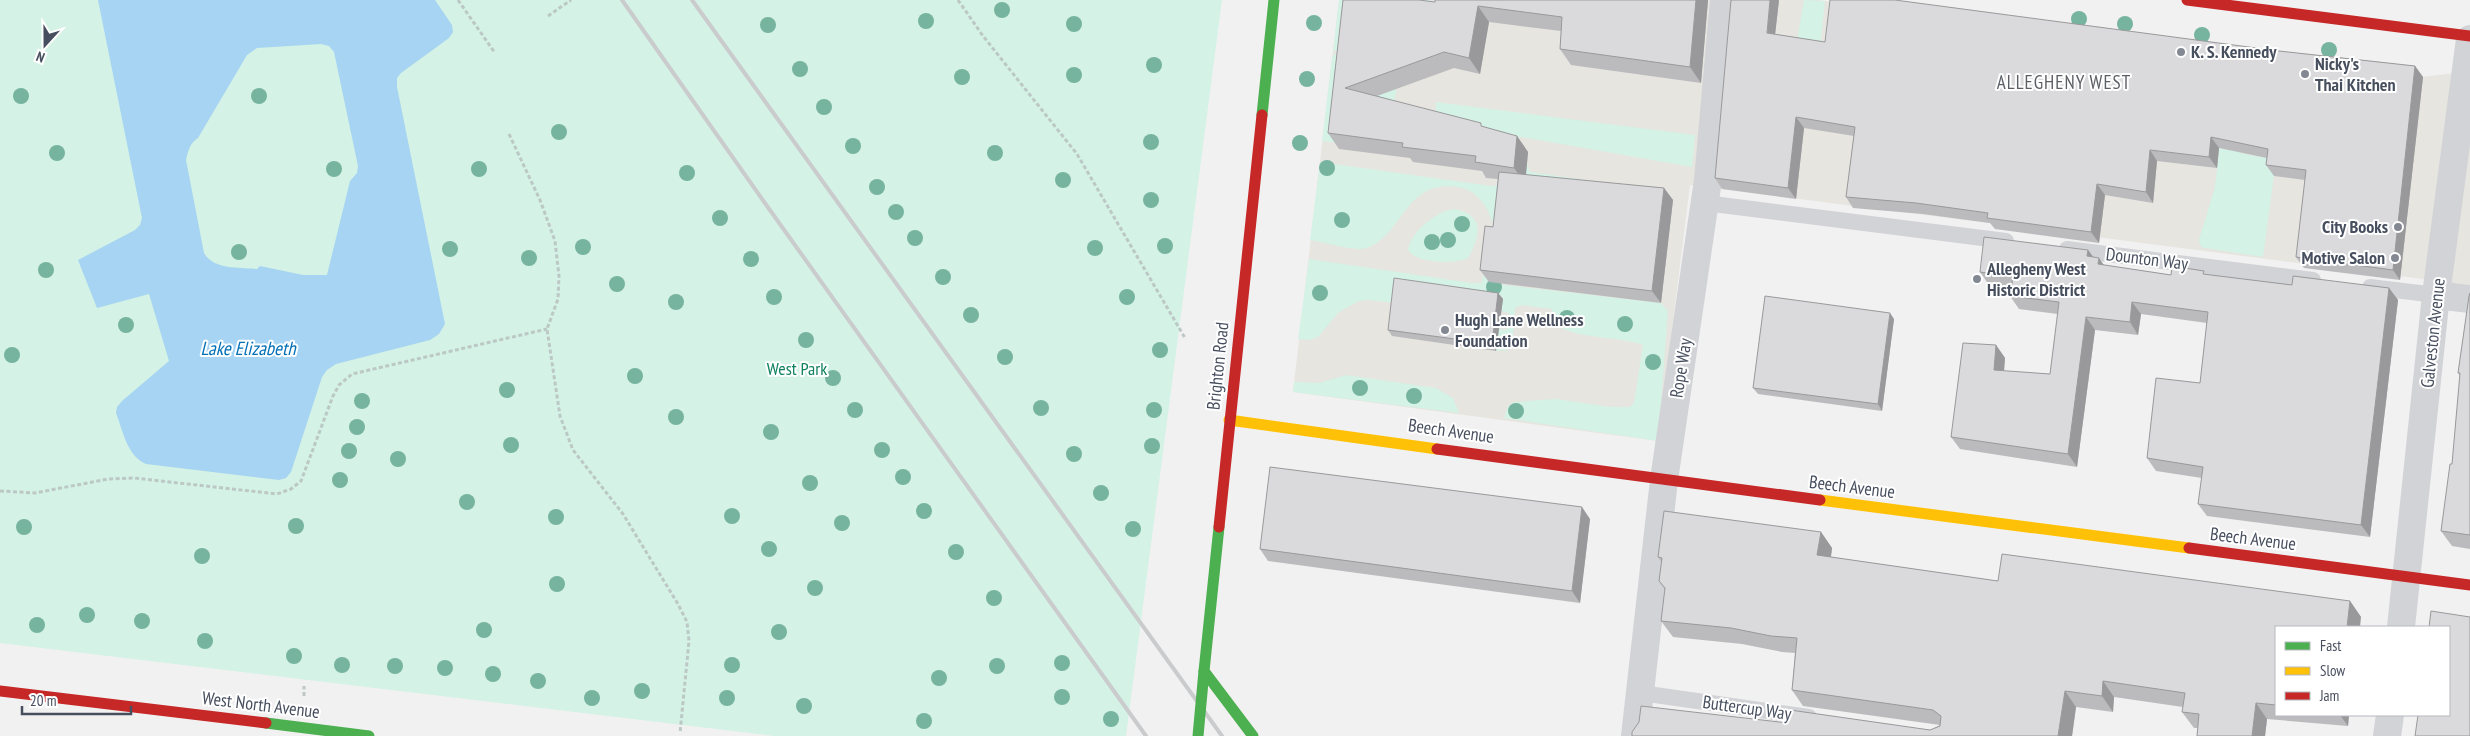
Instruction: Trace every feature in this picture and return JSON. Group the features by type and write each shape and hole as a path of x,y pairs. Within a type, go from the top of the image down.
{"street":[{"name":"Brighton Road","path":"1198,736 1229,420 1274,0"},
{"name":"Rope Way","path":"1635,736 1664,480 1705,203 1724,0"},
{"path":"2187,0 2470,38"},
{"name":"Galveston Avenue","path":"2401,626 2408,577 2436,295 2470,38"},
{"path":"2436,295 2470,299"},
{"name":"Beech Avenue","path":"1229,420 1664,480 2470,585"},
{"path":"1204,671 1253,736"},
{"name":"West North Avenue","path":"0,691 266,730 369,736"},
{"path":"2387,736 2390,716"}],"lane":[{"path":"1705,203 2024,243"},
{"name":"Dounton Way","path":"2053,247 2329,282"},
{"path":"2359,286 2436,295"},
{"name":"Buttercup Way","path":"1641,693 1826,719"}],"path":[{"path":"458,0 495,53"},
{"path":"548,16 572,0"},
{"path":"958,0 983,36 1077,154 1185,338"},
{"path":"509,134 540,200 555,241 559,276 558,299 547,328 560,416 573,450 622,514 678,604 687,622 689,641 680,733"},
{"path":"0,491 35,493 108,479 134,478 277,494 291,489 301,481 333,396 339,385 352,374 547,328"}],"shaded area":[{"path":"1339,0 1818,0 2423,77 2470,71 2470,285 1690,185 1658,441 1293,392"}],"green space":[{"name":"West Park","path":"0,0 1222,0 1126,736 774,736 0,643"},
{"path":"1339,0 1429,0 1422,27 1400,78 1394,105 1340,143 1322,141 1332,57 1340,50 1333,51"},
{"path":"1804,0 1825,1 1817,75 1796,47"},
{"path":"2230,53 2248,56 2240,153 2276,160 2263,257 2201,247 2199,240 2215,187"},
{"path":"1436,102 1695,135 1692,167 1435,122"},
{"path":"1320,162 1491,186 1507,184 1493,224 1488,211 1476,195 1464,188 1440,187 1427,191 1416,199 1379,241 1367,248 1355,249 1310,240"},
{"path":"1527,164 1530,172 1614,184 1524,177"},
{"path":"1453,209 1471,216 1477,227 1476,241 1468,258 1454,262 1445,262 1426,260 1411,254 1408,249 1410,242 1419,229 1432,218"},
{"path":"1309,259 1472,283 1482,283 1484,270 1497,265 1496,284 1661,303 1668,311 1658,441 1504,418 1508,406 1515,402 1556,399 1611,407 1630,407 1634,403 1643,345 1570,332 1560,328 1554,322 1551,309 1522,305 1515,308 1513,339 1507,350 1496,351 1499,329 1507,330 1509,313 1501,311 1503,297 1399,282 1397,303 1359,301 1339,312 1318,337 1310,340 1298,339"},
{"path":"1346,375 1436,388 1453,398 1459,413 1293,392 1294,382 1319,383"}],"water":[{"name":"Lake Elizabeth","path":"98,0 435,0 452,25 453,32 449,38 401,73 397,78 397,87 445,324 439,334 430,340 336,364 327,370 322,377 291,472 286,478 279,480 146,464 134,455 130,449 116,413 117,407 169,361 149,294 97,308 78,260 135,230 140,225 142,218","holes":["321,44 329,46 334,52 358,166 357,173 350,181 327,275 303,275 260,266 257,269 235,268 214,262 204,253 186,160 193,142 198,138 247,55 257,48"]}],"building":[{"path":"1343,0 1419,0 1435,2 1435,0 1696,0 1690,67 1560,49 1562,17 1478,6 1469,58 1444,52 1345,88 1481,123 1481,126 1517,136 1514,168 1475,162 1476,156 1402,147 1403,143 1328,133"},
{"path":"1731,0 1770,0 1767,33 1825,42 1830,0 1895,0 2279,51 2415,66 2393,270 2296,257 2306,170 2266,165 2268,149 2211,137 2209,157 2150,150 2146,192 2097,184 2091,232 1987,218 1988,213 1916,203 1846,197 1855,127 1796,117 1788,188 1715,178"},
{"path":"1499,172 1664,188 1652,291 1480,270 1485,226 1493,227"},
{"path":"1984,237 2088,250 2087,256 2099,258 2098,264 2171,275 2172,266 2204,271 2203,274 2292,285 2293,276 2389,288 2361,525 2198,504 2203,467 2147,458 2156,378 2200,383 2208,312 2132,302 2130,322 2086,317 2068,454 1951,437 1963,343 1996,345 1994,370 2050,374 2059,302 2010,296 2013,277 1980,272"},
{"path":"1394,278 1498,293 1492,344 1388,330"},
{"path":"2470,293 2470,535 2441,531 2450,464 2452,464 2460,373 2458,373"},
{"path":"1765,296 1890,313 1878,404 1753,388"},
{"path":"1270,467 1582,507 1572,591 1260,549"},
{"path":"1664,511 1821,532 1817,555 1998,581 2002,554 2350,601 2347,626 2275,626 2275,705 2256,703 2252,736 2197,736 2199,714 2182,712 2185,693 2103,681 2102,696 2065,691 2058,736 1632,736 1632,732 1639,722 1641,706 1788,723 1790,710 1930,730 1940,726 1941,716 1933,710 1792,690 1797,638 1771,636 1731,628 1661,621 1665,588 1659,581 1662,558 1658,557"},
{"path":"2431,611 2470,617 2470,736 2415,736 2418,716 2450,716 2450,626 2429,626"}],"railway":[{"path":"622,0 1146,736"},
{"path":"692,0 1222,736"}],"traffic: fast":[{"path":"1262,115 1274,0"},
{"path":"1219,527 1204,671 1253,736"},
{"path":"1198,736 1204,671"},
{"path":"266,723 369,736"}],"traffic: slow":[{"path":"1229,420 1437,449"},
{"path":"1820,500 2189,548"}],"traffic: jam":[{"path":"2187,0 2470,36"},
{"path":"1219,527 1262,115"},
{"path":"1437,449 1820,500"},
{"path":"2189,548 2470,585"},
{"path":"0,691 266,723"}],"place":[{"name":"K. S. Kennedy","path":"2181,52"},
{"name":"Nicky's Thai Kitchen","path":"2305,74"},
{"name":"City Books","path":"2398,227"},
{"name":"Motive Salon","path":"2395,258"},
{"name":"Allegheny West Historic District","path":"1977,279"},
{"name":"Hugh Lane Wellness Foundation","path":"1445,330"}],"district":[{"name":"ALLEGHENY WEST","path":"2064,82"}]}
